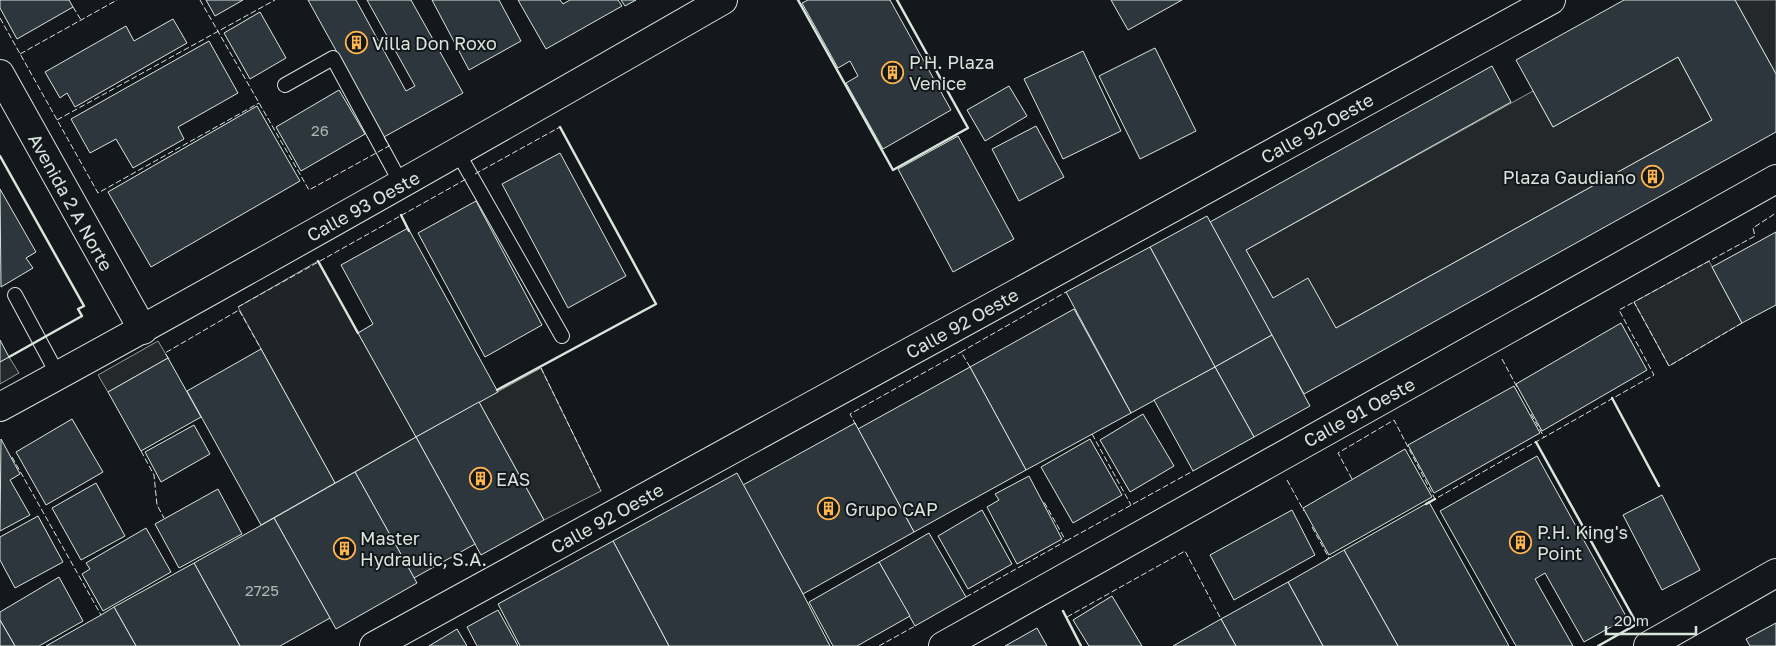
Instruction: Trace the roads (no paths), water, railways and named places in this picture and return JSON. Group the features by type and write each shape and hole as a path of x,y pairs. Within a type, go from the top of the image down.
{"street":[{"name":"Calle 93 Oeste","path":"0,407 143,330 458,153 723,0"},
{"name":"Calle 92 Oeste","path":"374,646 1551,0"},
{"name":"Avenida 2 A Norte","path":"0,74 143,330"},
{"name":"Calle 91 Oeste","path":"943,646 1776,179"},
{"path":"1648,646 1776,573"}],"lane":[{"path":"285,85 333,58 402,184"},
{"path":"458,153 562,336"},
{"path":"15,295 58,375"}],"place":[{"name":"Villa Don Roxo","path":"356,43"},
{"name":"P.H. Plaza Venice","path":"893,72"},
{"name":"Plaza Gaudiano","path":"1652,177"},
{"name":"EAS","path":"480,479"},
{"name":"Grupo CAP","path":"829,509"},
{"name":"P.H. King's Point","path":"1521,542"},
{"name":"Master Hydraulic, S.A.","path":"344,548"}]}
